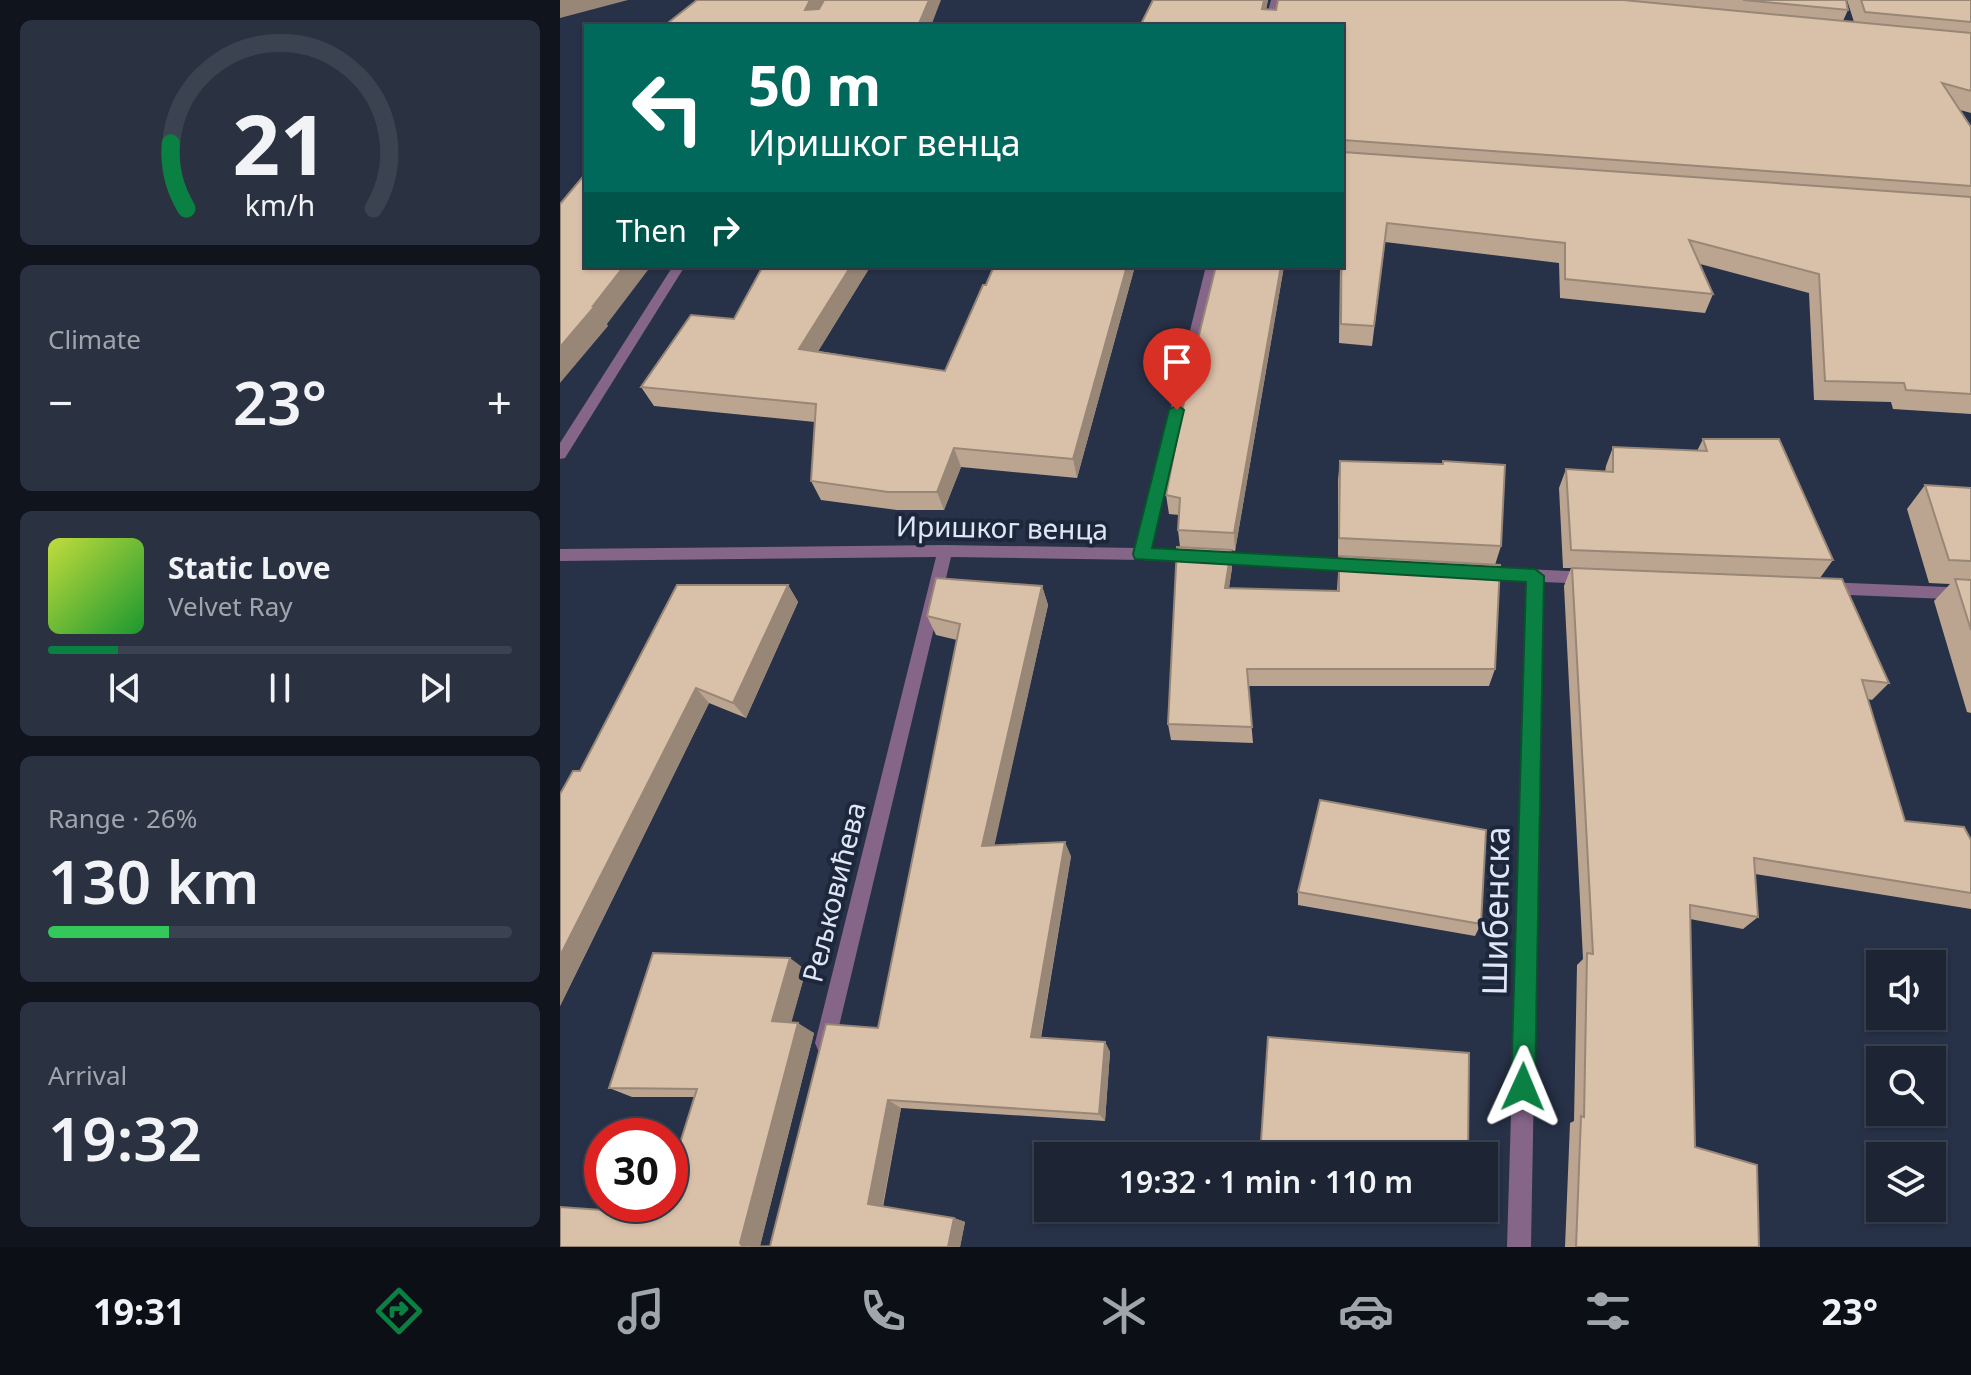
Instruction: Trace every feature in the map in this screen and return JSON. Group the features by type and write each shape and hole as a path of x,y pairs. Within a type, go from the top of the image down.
{"street":[{"path":"1269,24 1275,0"},
{"path":"560,454 678,268"},
{"path":"1142,554 1212,268"},
{"name":"Иришког венца","path":"560,555 945,551 1142,554 1378,567"},
{"name":"Рељковићева","path":"821,1061 945,551"},
{"path":"1472,572 1613,579"},
{"name":"Шибенска","path":"1519,1247 1535,576"},
{"path":"1815,588 1971,594"}],"building":[{"path":"697,0 810,0 805,10 819,9 824,0 929,0 919,24 667,24"},
{"path":"1153,0 1264,0 1262,9 1276,10 1278,0 1623,0 1971,33 1971,91 1942,83 1971,127 1971,186 1344,140 1344,24 1141,24"},
{"path":"1743,0 1846,0 1848,10"},
{"path":"1861,0 1971,0 1971,22 1865,12"},
{"path":"1344,152 1971,197 1971,394 1906,390 1904,383 1825,381 1819,274 1689,240 1713,294 1565,279 1565,243 1387,223 1374,326 1341,324"},
{"path":"584,175 584,268 622,268 560,347 560,204"},
{"path":"762,268 850,268 799,349 945,371 993,268 1126,268 1073,459 954,448 937,492 888,492 811,481 816,404 641,387 691,315 734,319"},
{"path":"1216,268 1281,268 1234,533 1178,530 1180,498 1166,495 1190,371"},
{"path":"1703,439 1779,439 1833,560 1571,550 1566,469 1613,472 1613,447 1707,451"},
{"path":"1340,461 1443,464 1443,461 1505,465 1501,546 1339,538"},
{"path":"1925,485 1971,488 1971,561 1949,560"},
{"path":"1177,547 1231,550 1225,588 1339,591 1339,556 1500,565 1495,669 1247,669 1252,727 1168,724"},
{"path":"1572,568 1842,579 1889,683 1862,680 1905,821 1964,827 1971,840 1971,893 1754,858 1758,917 1690,905 1695,1147 1757,1165 1759,1247 1576,1247 1581,1116 1584,1117 1587,953 1593,954"},
{"path":"936,578 1042,586 982,846 1065,842 1031,1037 1105,1042 1099,1114 888,1100 868,1204 954,1218 948,1247 750,1247 770,1246 826,1024 878,1028 960,624 927,616"},
{"path":"1955,579 1971,580 1971,630"},
{"path":"677,585 788,585 733,703 696,688 560,956 560,794 573,771 580,771"},
{"path":"1320,800 1486,830 1481,924 1298,892"},
{"path":"653,953 790,958 772,1021 798,1023 740,1243 743,1247 560,1247 560,1207 584,1209 584,1222 688,1222 688,1118 697,1089 609,1088"},
{"path":"1268,1037 1469,1053 1468,1142 1261,1142"}],"route":[{"path":"1177,410 1142,554 1535,576 1523,1087"}]}
